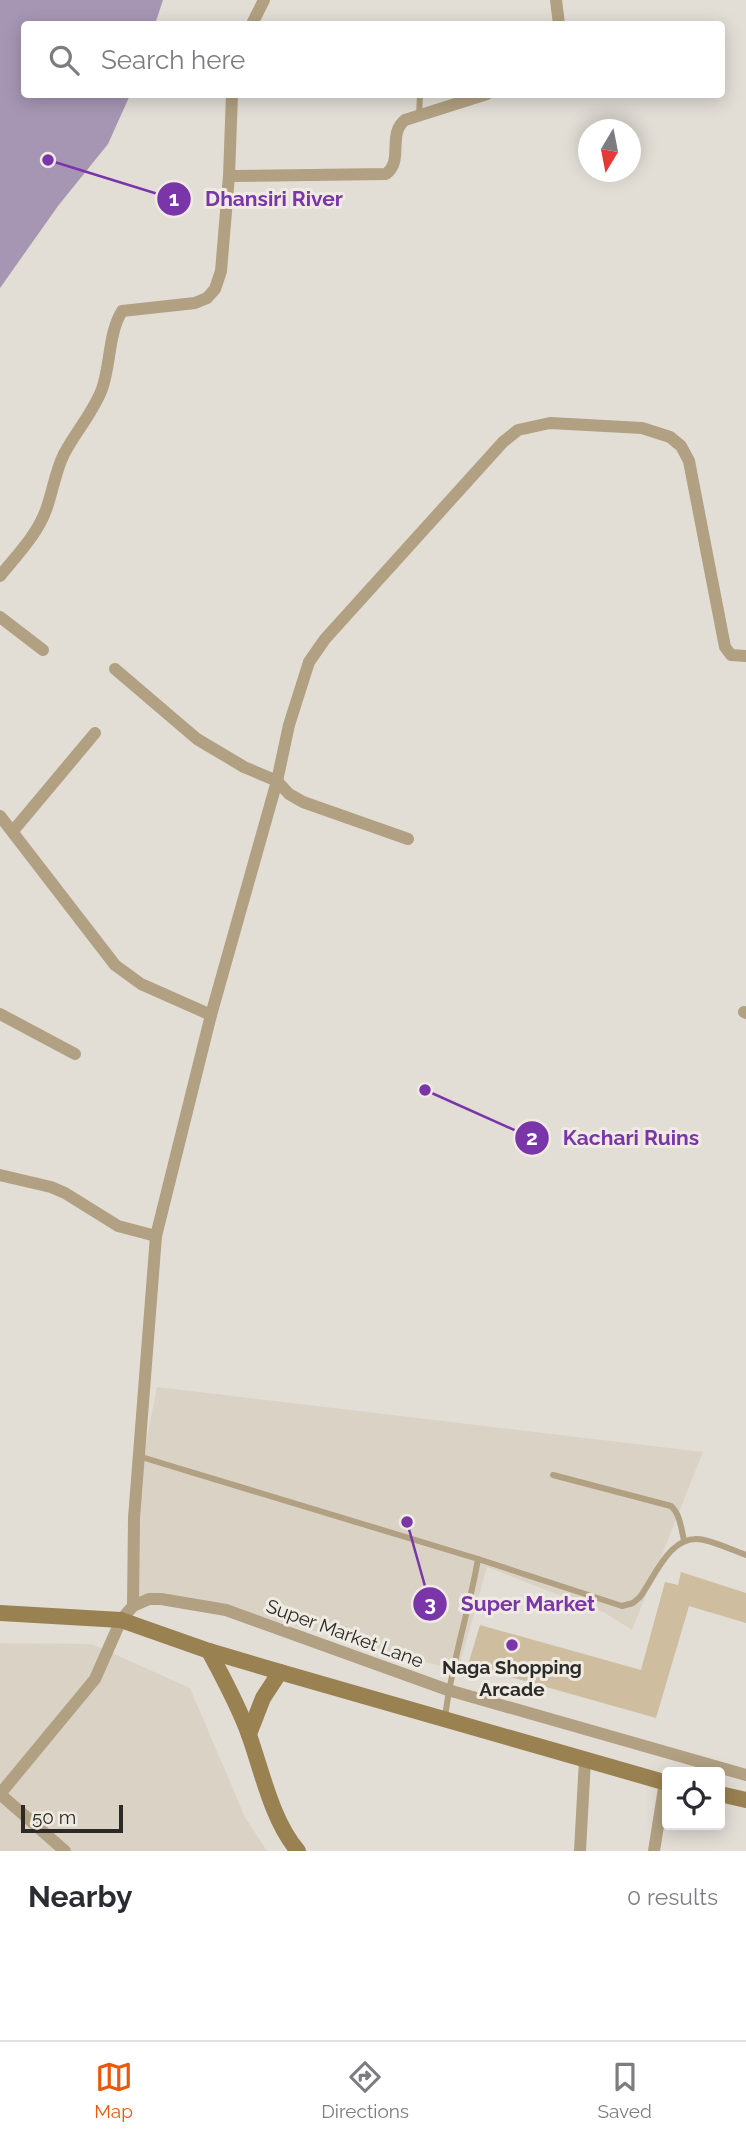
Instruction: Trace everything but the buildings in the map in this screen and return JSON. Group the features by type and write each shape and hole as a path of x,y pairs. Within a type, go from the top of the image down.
{"main road":[{"path":"0,1613 121,1620 279,1672 662,1781"},
{"path":"209,1650 249,1734 262,1778 276,1812 298,1851"},
{"path":"249,1734 263,1698 279,1672"},
{"path":"725,1795 746,1800"}],"street":[{"path":"254,21 264,0"},
{"path":"556,0 559,21"},
{"path":"0,576 39,527 62,457 96,406 107,376 116,321 122,311 195,303 207,298 215,289 221,271 232,98"},
{"path":"229,176 386,174 392,170 395,161 395,134 399,124 475,98"},
{"path":"65,1851 0,1794 94,1679 121,1620 133,1606 134,1518 156,1236 211,1015 277,781 289,724 309,662 325,639 503,442 518,430 550,423 642,428 670,438 681,446 689,461 725,647 731,654 746,656"},
{"path":"0,617 43,650"},
{"path":"115,670 197,739 244,767 277,781 289,794 303,802 408,839"},
{"path":"95,733 5,826 115,965 141,984 211,1015"},
{"path":"0,1014 75,1055"},
{"path":"0,1175 65,1192 118,1226 156,1236"},
{"name":"Super Market Lane","path":"133,1606 149,1599 161,1598 226,1609 448,1690 746,1774"},
{"path":"580,1851 585,1760"},
{"path":"654,1851 662,1805"}],"lane":[{"path":"419,116 420,98"},
{"path":"138,1456 478,1559 622,1606 634,1603 640,1597 672,1549 684,1540 704,1539 746,1555"},
{"path":"553,1475 671,1506 680,1522 684,1540"},
{"path":"444,1719 448,1690 470,1604 478,1559"}],"shaded area":[{"path":"0,0 163,0 156,21 21,21 21,98 129,98 108,144 58,206 0,288"},
{"path":"157,1387 703,1452 632,1630 605,1613 487,1567 458,1671 209,1602 139,1599 139,1477"},
{"path":"0,1643 92,1644 190,1688 245,1817 267,1851 0,1851"}],"place":[{"name":"Dhansiri River","path":"48,160"},
{"name":"Kachari Ruins","path":"425,1090"},
{"name":"Super Market","path":"407,1522"},
{"name":"Naga Shopping Arcade","path":"512,1645"}]}
